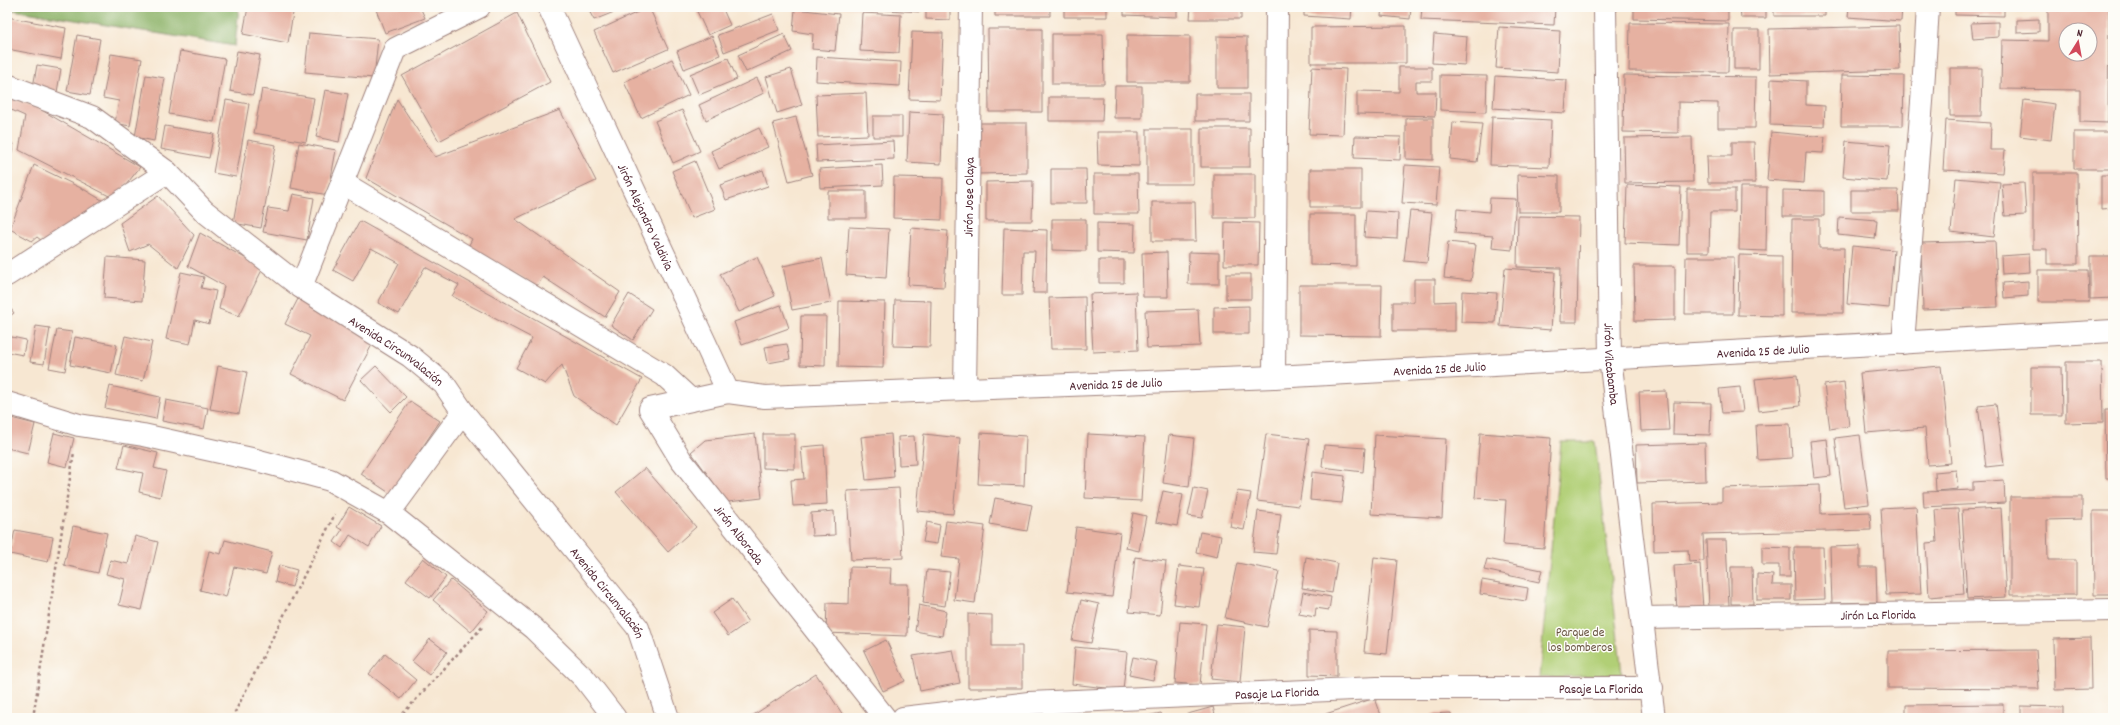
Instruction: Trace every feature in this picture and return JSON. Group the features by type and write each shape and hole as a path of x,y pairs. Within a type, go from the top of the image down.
{"street":[{"path":"300,287 343,183 395,49 479,7"},
{"name":"Jirón Alejandro Valdivia","path":"549,7 728,392"},
{"name":"Jirón Jose Olaya","path":"966,388 970,7"},
{"path":"1274,377 1277,7"},
{"name":"Jirón Vilcabamba","path":"1604,7 1610,358 1652,688 1654,718"},
{"path":"1903,344 1928,7"},
{"name":"Avenida Circunvalación","path":"7,85 92,117 167,172 204,211 300,287 410,356 444,384 463,412 638,628 668,718"},
{"path":"7,275 167,172"},
{"path":"343,183 664,375 691,400"},
{"name":"Avenida 25 de Julio","path":"728,392 765,397 1274,377 1610,358 1903,344 2113,331"},
{"name":"Jirón Alborada","path":"728,392 650,409 681,460 885,718"},
{"path":"7,403 78,425 143,435 256,460 330,480 388,513 533,628 584,679 615,718"},
{"path":"388,513 463,412"},
{"name":"Jirón La Florida","path":"1643,618 2113,610"},
{"name":"Pasaje La Florida","path":"903,718 1029,703 1377,688 1652,688"}],"path":[{"path":"33,718 78,425"},
{"path":"232,718 347,490"},
{"path":"399,718 504,604"}],"green space":[{"path":"7,7 239,7 235,46 7,9"},
{"name":"Parque de los bomberos","path":"1561,442 1595,442 1622,674 1539,678"}],"building":[{"path":"248,7 294,7 288,43 243,34"},
{"path":"375,7 420,7 425,18 385,33"},
{"path":"587,7 624,7 624,8 594,20"},
{"path":"649,7 668,49 613,73 594,32"},
{"path":"695,7 722,7 730,25 708,35"},
{"path":"838,7 921,7 921,12"},
{"path":"926,7 950,7 950,20 926,19"},
{"path":"995,7 1050,7 1050,16 995,16"},
{"path":"1064,7 1107,7 1107,17 1064,17"},
{"path":"1124,7 1177,7 1177,17 1124,15"},
{"path":"1191,7 1241,7 1241,19 1190,19"},
{"path":"1304,7 1352,7 1351,19 1304,16"},
{"path":"1382,7 1411,7 1410,19 1381,16"},
{"path":"1422,7 1555,7 1554,25 1421,20"},
{"path":"1634,7 1728,7 1728,21 1634,19"},
{"path":"1740,7 1766,7 1766,18 1741,18"},
{"path":"1774,7 1825,7 1825,16 1774,16"},
{"path":"1849,7 1902,7 1901,21 1848,17"},
{"path":"1955,7 2004,7 2004,16 1955,15"},
{"path":"2048,7 2109,7 2108,123 2080,122 2080,90 2001,89 2002,40 2048,41"},
{"path":"795,9 839,14 835,51 812,49 813,34 793,31"},
{"path":"517,13 550,82 439,141 402,76"},
{"path":"862,13 901,15 899,53 860,51"},
{"path":"773,14 779,30 724,52 718,35"},
{"path":"7,17 66,28 61,59 7,49"},
{"path":"2039,19 2039,32 2017,33 2017,20"},
{"path":"1998,22 1998,37 1973,39 1971,23"},
{"path":"1630,23 1729,24 1728,72 1629,71"},
{"path":"1406,26 1406,63 1311,63 1311,27"},
{"path":"1899,26 1900,70 1770,74 1769,29"},
{"path":"1499,27 1560,31 1558,72 1496,68"},
{"path":"988,29 1042,29 1042,112 989,112"},
{"path":"1734,30 1759,30 1759,69 1734,69"},
{"path":"912,32 943,33 940,100 909,99"},
{"path":"309,33 378,39 374,78 305,72"},
{"path":"784,34 792,51 746,72 738,55"},
{"path":"1052,34 1103,34 1104,84 1052,84"},
{"path":"1434,34 1467,37 1465,65 1432,63"},
{"path":"77,35 100,39 90,95 67,91"},
{"path":"1127,35 1190,36 1190,82 1127,82"},
{"path":"712,36 720,55 684,69 677,51"},
{"path":"1217,36 1247,37 1247,88 1217,88"},
{"path":"180,51 225,59 214,122 169,114"},
{"path":"237,51 260,55 253,95 230,91"},
{"path":"111,54 142,59 130,126 115,123 119,101 103,98"},
{"path":"817,57 901,62 900,86 816,81"},
{"path":"728,58 737,79 699,95 690,74"},
{"path":"672,59 689,95 641,118 624,82"},
{"path":"37,65 61,69 57,92 33,87"},
{"path":"1312,67 1346,69 1343,135 1309,134"},
{"path":"1399,67 1432,67 1432,81 1416,81 1416,92 1436,92 1435,116 1357,114 1357,91 1399,92"},
{"path":"1950,68 1982,68 1981,116 1950,116"},
{"path":"791,69 802,105 777,113 766,77"},
{"path":"146,75 165,78 154,141 135,137"},
{"path":"1440,75 1487,76 1486,112 1440,110"},
{"path":"1624,75 1756,77 1755,128 1718,128 1718,103 1678,102 1678,133 1623,132"},
{"path":"1842,75 1904,76 1903,126 1841,126"},
{"path":"1495,76 1567,80 1565,113 1493,108"},
{"path":"757,78 764,93 706,120 699,105"},
{"path":"1771,79 1806,81 1806,105 1825,106 1824,127 1770,125"},
{"path":"1115,86 1142,86 1142,118 1114,118"},
{"path":"262,89 314,98 306,142 254,133"},
{"path":"325,90 348,94 339,142 316,137"},
{"path":"866,93 868,135 818,137 816,95"},
{"path":"1195,94 1249,94 1249,121 1195,121"},
{"path":"7,97 38,108 140,167 115,199 19,150 25,116 7,108"},
{"path":"1049,97 1103,97 1102,121 1049,121"},
{"path":"397,99 435,157 560,110 596,181 515,219 620,292 605,317 543,277 537,286 468,247 472,239 366,178"},
{"path":"226,100 249,104 236,177 213,173"},
{"path":"2024,100 2055,104 2051,140 2020,136"},
{"path":"682,110 700,151 673,163 655,121"},
{"path":"909,112 943,114 941,164 907,162"},
{"path":"873,116 902,116 902,137 873,137"},
{"path":"796,117 812,175 789,181 773,123"},
{"path":"1492,117 1551,120 1549,167 1490,165"},
{"path":"1406,118 1433,118 1433,160 1406,159"},
{"path":"1946,120 1991,123 1990,150 2005,150 2003,173 1943,170"},
{"path":"1453,122 1482,124 1477,162 1450,159"},
{"path":"976,123 1027,123 1027,173 976,174"},
{"path":"165,126 214,134 209,158 161,149"},
{"path":"759,128 768,147 719,169 711,151"},
{"path":"1201,128 1250,128 1250,167 1201,167"},
{"path":"1147,129 1193,129 1193,184 1147,184"},
{"path":"1097,132 1139,132 1139,166 1098,165"},
{"path":"1771,132 1825,137 1823,153 1806,152 1804,183 1767,180"},
{"path":"2074,132 2113,132 2113,169 2074,169"},
{"path":"1355,136 1401,137 1400,160 1354,158"},
{"path":"1692,137 1693,182 1625,183 1624,138"},
{"path":"248,140 276,145 261,228 233,223"},
{"path":"893,141 894,159 817,162 816,145"},
{"path":"1846,141 1890,145 1887,181 1843,177"},
{"path":"7,142 14,144 7,170"},
{"path":"1732,142 1754,142 1755,183 1708,183 1707,156 1732,156"},
{"path":"299,143 336,150 328,195 291,188"},
{"path":"695,161 715,209 692,218 672,171"},
{"path":"34,165 85,190 107,203 46,244 37,237 32,241 10,229"},
{"path":"882,165 883,185 820,188 819,169"},
{"path":"1405,165 1439,167 1436,205 1402,203"},
{"path":"1051,169 1086,169 1087,203 1051,203"},
{"path":"1310,169 1361,169 1361,207 1310,207"},
{"path":"763,170 768,186 726,200 720,185"},
{"path":"2033,173 2077,173 2078,264 2047,264 2047,249 2033,249"},
{"path":"1094,174 1138,174 1139,214 1094,214"},
{"path":"1214,174 1255,174 1255,218 1214,218"},
{"path":"1517,175 1559,176 1559,212 1518,212"},
{"path":"2101,175 2113,175 2113,208 2101,209"},
{"path":"894,177 943,178 942,220 893,218"},
{"path":"1956,178 2000,182 1994,237 1951,232"},
{"path":"1033,181 1032,221 986,221 986,182"},
{"path":"2024,183 2026,215 2005,216 2002,184"},
{"path":"1627,185 1681,187 1679,245 1625,243"},
{"path":"1740,187 1767,187 1766,251 1739,250"},
{"path":"1687,189 1735,189 1735,212 1710,212 1709,252 1687,252"},
{"path":"1783,190 1824,191 1824,216 1783,216"},
{"path":"1851,190 1898,190 1899,211 1851,211"},
{"path":"828,191 866,191 866,218 828,218"},
{"path":"293,194 314,198 307,240 263,232 268,208 289,211"},
{"path":"158,196 194,235 178,268 148,244 130,252 120,223"},
{"path":"1490,198 1516,199 1512,250 1492,248 1493,236 1455,233 1457,209 1489,212"},
{"path":"1152,202 1195,202 1196,241 1152,241"},
{"path":"1366,211 1398,213 1397,239 1364,237"},
{"path":"1410,211 1432,213 1427,263 1404,261"},
{"path":"1310,214 1356,214 1356,266 1310,265"},
{"path":"1518,216 1579,217 1577,322 1560,322 1561,268 1517,267"},
{"path":"1839,217 1877,220 1875,239 1838,235"},
{"path":"1052,219 1086,219 1086,251 1052,250"},
{"path":"1792,219 1819,219 1819,248 1844,248 1843,313 1791,313"},
{"path":"360,221 642,379 616,425 574,396 562,365 545,384 516,368 532,338 452,296 459,285 425,267 399,314 378,303 399,263 371,248 353,281 333,270"},
{"path":"1225,222 1259,223 1258,265 1224,265"},
{"path":"1097,223 1135,224 1134,253 1097,252"},
{"path":"849,227 889,229 886,278 846,275"},
{"path":"911,228 948,231 944,287 908,285"},
{"path":"1004,228 1047,230 1046,293 1033,293 1035,251 1023,251 1022,295 1002,295"},
{"path":"200,233 263,268 239,316 219,309 224,286 188,266"},
{"path":"1995,241 1998,307 1923,310 1921,243"},
{"path":"1448,242 1476,245 1471,281 1444,278"},
{"path":"1852,246 1894,250 1889,308 1847,304"},
{"path":"1167,252 1168,297 1143,297 1142,253"},
{"path":"1189,252 1219,253 1219,284 1188,284"},
{"path":"2029,254 2030,272 2002,274 2001,256"},
{"path":"1739,255 1782,256 1782,316 1738,315"},
{"path":"2090,256 2113,256 2113,298 2090,299"},
{"path":"107,257 145,260 142,301 104,298"},
{"path":"757,257 775,296 739,312 720,274"},
{"path":"1686,257 1734,257 1733,314 1685,314"},
{"path":"822,258 831,303 792,310 783,266"},
{"path":"1099,260 1124,260 1124,283 1099,283"},
{"path":"1634,266 1675,266 1675,320 1635,321"},
{"path":"1505,268 1555,272 1551,330 1500,326"},
{"path":"2038,270 2088,270 2089,302 2038,302"},
{"path":"181,272 204,277 201,288 216,291 209,324 195,320 190,344 166,339"},
{"path":"1226,274 1251,274 1251,299 1226,299"},
{"path":"1414,279 1435,279 1435,302 1455,301 1455,331 1393,331 1393,302 1414,302"},
{"path":"2028,281 2028,296 2004,298 2003,283"},
{"path":"1299,285 1382,285 1381,336 1299,335"},
{"path":"1462,291 1497,293 1495,323 1461,322"},
{"path":"1136,292 1138,350 1093,352 1090,294"},
{"path":"629,294 652,309 633,340 611,325"},
{"path":"1085,297 1086,349 1051,349 1049,298"},
{"path":"298,299 375,339 343,400 291,374 310,336 285,324"},
{"path":"895,300 931,301 930,347 893,346"},
{"path":"839,301 885,302 883,368 838,367"},
{"path":"7,304 14,313 7,318"},
{"path":"781,305 789,328 742,345 734,322"},
{"path":"1249,306 1249,334 1214,334 1214,307"},
{"path":"1198,309 1200,346 1147,348 1145,311"},
{"path":"801,316 826,316 825,366 800,365"},
{"path":"36,326 50,328 44,364 30,362"},
{"path":"57,330 72,332 65,371 49,368"},
{"path":"7,336 26,340 23,355 7,352"},
{"path":"125,336 152,342 143,381 116,375"},
{"path":"75,337 117,345 111,373 70,365"},
{"path":"787,344 790,359 768,363 765,347"},
{"path":"2066,362 2102,362 2103,422 2066,423"},
{"path":"218,366 247,372 239,414 210,409"},
{"path":"376,366 406,397 391,412 361,380"},
{"path":"1941,366 1951,463 1928,465 1925,428 1866,433 1860,373"},
{"path":"2031,367 2061,367 2062,415 2031,415"},
{"path":"1797,375 1800,406 1759,411 1755,379"},
{"path":"1844,382 1849,426 1830,429 1824,385"},
{"path":"110,386 160,397 156,419 105,408"},
{"path":"1740,387 1743,412 1722,413 1719,389"},
{"path":"1666,391 1669,430 1641,431 1639,392"},
{"path":"166,400 208,408 204,429 162,421"},
{"path":"410,401 440,421 391,494 361,474"},
{"path":"1674,402 1711,403 1710,435 1673,434"},
{"path":"1996,404 2004,465 1986,467 1978,406"},
{"path":"2105,410 2113,410 2113,478 2106,478"},
{"path":"7,417 35,424 28,453 7,448"},
{"path":"1790,424 1792,458 1758,460 1756,425"},
{"path":"54,433 74,438 67,467 47,462"},
{"path":"981,433 1026,436 1024,486 978,484"},
{"path":"1480,433 1551,438 1544,548 1503,545 1506,500 1475,498"},
{"path":"755,434 762,498 728,502 691,452 705,440"},
{"path":"763,434 795,434 795,469 763,468"},
{"path":"891,434 894,477 866,480 861,437"},
{"path":"924,434 960,438 953,514 917,511"},
{"path":"1088,434 1145,437 1141,501 1085,498"},
{"path":"1266,434 1309,439 1299,506 1257,501"},
{"path":"1169,435 1194,438 1189,487 1163,483"},
{"path":"1375,435 1446,439 1442,518 1371,514"},
{"path":"1860,435 1869,504 1844,507 1835,438"},
{"path":"914,436 916,464 899,465 898,437"},
{"path":"1827,439 1831,476 1814,478 1810,441"},
{"path":"1705,443 1706,481 1637,483 1636,445"},
{"path":"124,445 158,453 154,468 166,471 160,497 139,492 143,473 118,468"},
{"path":"824,445 827,504 793,506 791,480 804,479 801,447"},
{"path":"1324,445 1365,448 1363,472 1322,467"},
{"path":"645,468 696,527 668,552 616,492"},
{"path":"1956,470 1958,489 1936,491 1935,472"},
{"path":"1312,472 1345,476 1342,503 1310,500"},
{"path":"2004,480 2005,503 1924,507 1923,492 1973,490 1973,482"},
{"path":"1820,485 1821,514 1870,512 1871,530 1703,534 1704,561 1689,562 1688,550 1654,551 1653,504 1722,502 1722,488"},
{"path":"899,488 903,558 851,560 847,491"},
{"path":"1194,488 1208,491 1202,518 1188,516"},
{"path":"1163,491 1183,495 1177,526 1156,522"},
{"path":"1237,491 1251,493 1244,530 1230,527"},
{"path":"2010,497 2082,497 2082,519 2047,520 2048,560 2076,560 2076,595 2010,595"},
{"path":"995,498 1032,505 1027,531 990,524"},
{"path":"1916,506 1921,594 1886,595 1881,508"},
{"path":"349,507 381,526 369,547 350,535 342,548 334,542 342,530 337,527"},
{"path":"2001,508 2006,597 1967,599 1962,510"},
{"path":"1958,509 1964,594 1929,597 1926,543 1937,542 1935,510"},
{"path":"834,511 835,535 812,536 811,513"},
{"path":"1258,511 1281,514 1276,554 1253,552"},
{"path":"2093,511 2113,511 2113,595 2094,595"},
{"path":"1133,513 1146,516 1139,551 1126,548"},
{"path":"946,521 985,526 975,603 954,600 959,559 941,557"},
{"path":"927,522 940,525 937,544 923,542"},
{"path":"73,526 107,533 98,573 64,565"},
{"path":"1076,527 1120,533 1112,597 1067,592"},
{"path":"15,530 53,537 48,562 10,554"},
{"path":"1200,532 1221,536 1217,557 1196,552"},
{"path":"135,536 158,542 142,610 119,605 125,579 106,574 110,560 128,564"},
{"path":"225,540 272,552 266,574 234,567 226,597 200,590 209,551 221,554"},
{"path":"1706,540 1726,540 1729,606 1709,607"},
{"path":"1860,546 1860,567 1876,567 1877,602 1832,603 1830,547"},
{"path":"1762,547 1790,548 1790,577 1779,577 1779,565 1762,565"},
{"path":"1794,547 1823,547 1825,599 1795,600"},
{"path":"1135,557 1166,561 1160,615 1129,612"},
{"path":"1306,557 1337,563 1332,593 1302,588"},
{"path":"1374,557 1397,560 1387,654 1364,652"},
{"path":"423,558 446,577 430,598 406,580"},
{"path":"1487,559 1542,570 1539,582 1484,570"},
{"path":"1237,563 1279,571 1267,627 1225,618"},
{"path":"1700,564 1703,609 1677,610 1674,566"},
{"path":"279,565 297,570 292,587 275,582"},
{"path":"1179,566 1204,569 1199,607 1174,604"},
{"path":"850,567 891,568 890,584 908,584 907,636 826,633 827,603 849,604"},
{"path":"1731,567 1752,567 1753,604 1731,604"},
{"path":"927,570 950,572 945,606 923,603"},
{"path":"1757,574 1773,575 1772,585 1791,585 1791,600 1757,600"},
{"path":"451,580 488,611 471,632 433,600"},
{"path":"1482,580 1528,588 1526,601 1480,594"},
{"path":"1303,592 1331,597 1329,610 1316,608 1315,617 1299,614"},
{"path":"732,599 748,622 728,636 712,613"},
{"path":"1081,600 1099,604 1091,643 1072,640"},
{"path":"919,605 946,611 942,636 915,631"},
{"path":"968,614 992,615 992,646 1022,646 1022,688 968,688"},
{"path":"1180,622 1206,624 1200,685 1175,683"},
{"path":"1217,624 1245,627 1240,682 1211,679"},
{"path":"1309,630 1337,631 1337,676 1309,675"},
{"path":"2090,638 2091,689 2055,690 2054,639"},
{"path":"430,639 447,652 429,675 412,661"},
{"path":"886,640 905,681 883,691 864,651"},
{"path":"1075,647 1127,652 1123,690 1072,684"},
{"path":"953,650 960,683 920,691 913,656"},
{"path":"2036,650 2039,689 1888,688 1888,651"},
{"path":"385,654 416,680 401,699 369,674"},
{"path":"1133,657 1157,662 1153,680 1129,675"},
{"path":"816,674 845,718 749,718"},
{"path":"1375,698 1382,718 1313,718"},
{"path":"2003,704 2003,718 1906,718 1906,705"},
{"path":"2021,706 2063,707 2063,718 2021,718"},
{"path":"1213,707 1216,718 1177,718 1177,717"},
{"path":"1132,713 1133,718 1113,718 1113,717"},
{"path":"1161,713 1163,718 1142,718 1142,717"},
{"path":"1451,713 1451,718 1432,718 1432,714"}]}
